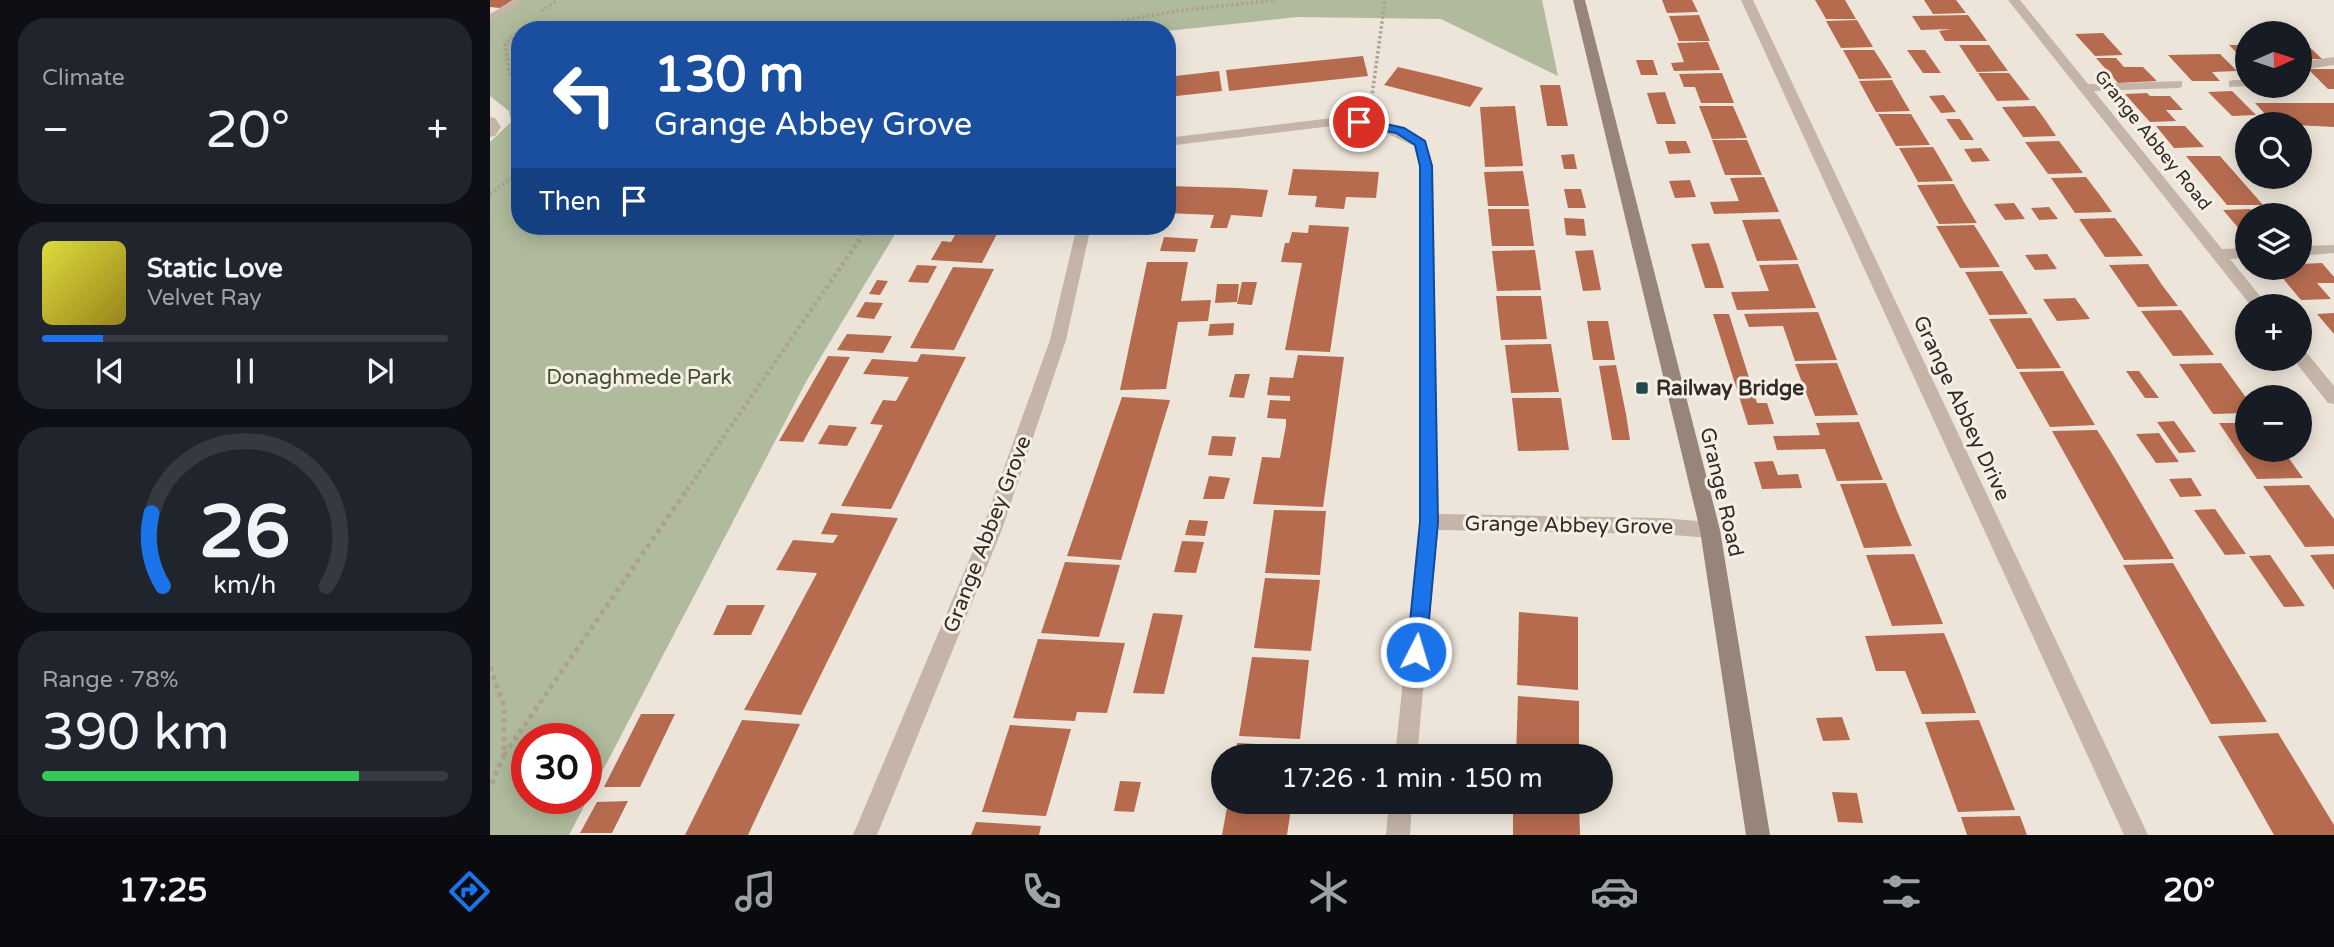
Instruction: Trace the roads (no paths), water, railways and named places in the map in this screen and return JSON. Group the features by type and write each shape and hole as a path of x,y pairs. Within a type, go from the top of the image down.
{"main road":[{"name":"Grange Road","path":"1579,0 1710,530 1758,835"}],"street":[{"name":"Grange Abbey Drive","path":"1746,0 2136,835"},
{"name":"Grange Abbey Road","path":"2014,0 2250,294"},
{"path":"2312,64 2334,61"},
{"path":"2084,88 2178,84"},
{"path":"490,121 494,127 490,133"},
{"path":"1176,141 1332,122 1359,122 1400,131 1420,144 1426,166 1429,522 1407,744"},
{"name":"Grange Abbey Grove","path":"865,835 991,532 1058,340 1082,235"},
{"path":"2312,250 2330,249"},
{"path":"2218,254 2235,253"},
{"path":"2312,371 2334,398"},
{"name":"Grange Abbey Grove","path":"1429,522 1661,526 1710,530"},
{"path":"1398,835 1400,814"}],"lane":[{"path":"490,18 521,0"}],"place":[{"name":"Railway Bridge","path":"1642,388"}],"park label":[{"name":"Donaghmede Park","path":"639,377"}]}
